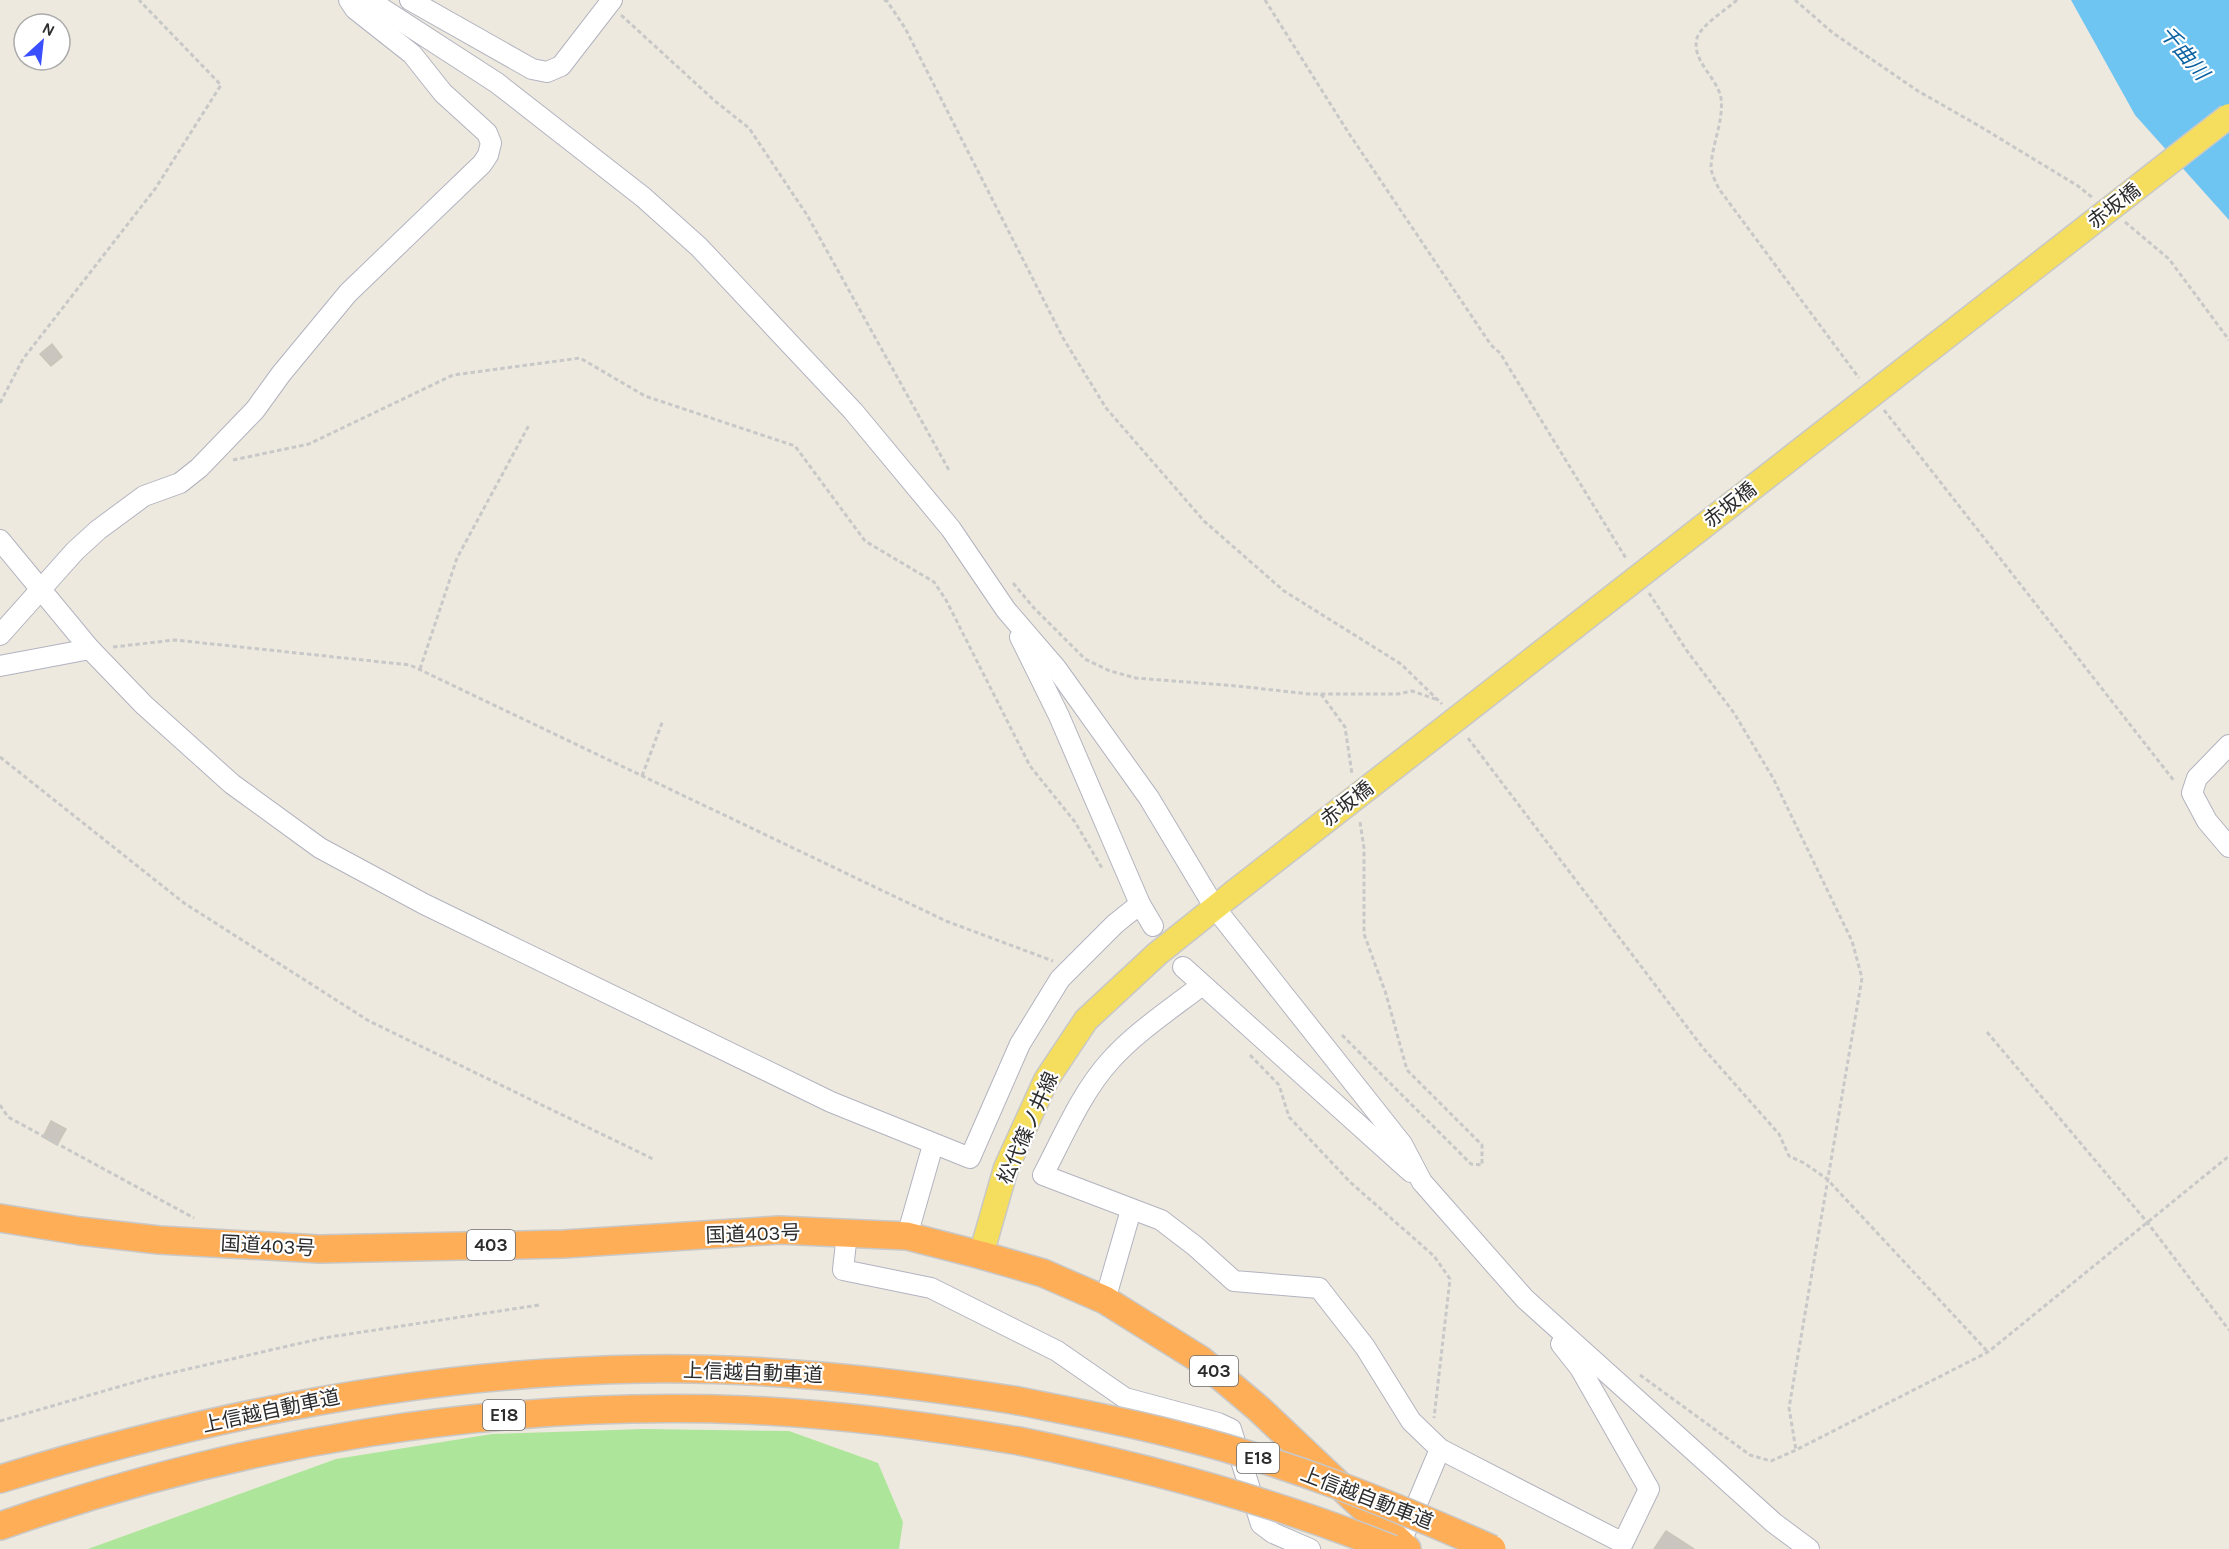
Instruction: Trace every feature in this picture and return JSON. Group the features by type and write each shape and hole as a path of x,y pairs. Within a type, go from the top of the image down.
{"highway":[{"name":"国道403号","path":"0,1218 80,1231 159,1240 319,1249 564,1244 779,1230 907,1236 1043,1274 1105,1300 1201,1360 1259,1409 1400,1547"},
{"name":"上信越自動車道","path":"0,1479 141,1439 248,1414 355,1394 458,1380 545,1372 644,1369 735,1370 849,1378 1013,1400 1182,1436 1356,1491 1492,1549"},
{"name":"上信越自動車道","path":"0,1526 145,1480 266,1450 369,1432 463,1419 552,1412 650,1409 745,1410 840,1416 927,1426 1019,1441 1106,1459 1200,1483 1400,1547"}],"main road":[{"name":"赤坂橋","path":"1223,901 2229,116"},
{"name":"松代篠ノ井線","path":"981,1255 1006,1168 1046,1080 1086,1020 1157,954 1223,901"}],"street":[{"path":"0,635 75,551 98,530 144,496 180,483 199,468 255,410 281,374 348,293 482,164 488,155 491,143 488,133 443,93 412,54 355,9 349,0"},
{"path":"369,0 497,82 643,197 699,247 860,420 951,529 1006,610 1056,668 1223,901 1402,1144 1422,1182"},
{"path":"410,0 532,69 547,72 561,66 610,4"},
{"path":"0,540 90,649 144,705 232,784 320,848 424,904 810,1092 933,1145 970,1158 1020,1044 1060,979 1115,924 1140,904"},
{"path":"1006,610 1059,716 1140,904 1153,926"},
{"path":"0,666 90,649"},
{"path":"2229,745 2197,778 2192,793 2207,821 2229,847"},
{"path":"1183,967 1422,1182 1526,1299 1580,1368 1649,1489 1623,1544 1436,1445 1411,1421 1365,1347 1319,1288 1234,1281 1195,1246 1161,1220 1043,1175 1085,1097 1110,1061 1141,1033 1202,985"},
{"path":"907,1236 933,1145"},
{"path":"1105,1300 1131,1210"},
{"path":"847,1233 843,1270 932,1288 1057,1351 1125,1398 1218,1423 1231,1429 1261,1524 1273,1533 1310,1549"},
{"path":"1526,1299 1774,1523 1809,1549"},
{"path":"1400,1547 1436,1445"}],"path":[{"path":"0,403 23,359 154,189 221,85 139,0"},
{"path":"886,0 904,28 1064,338 1106,408 1204,521 1284,591 1401,664 1447,710"},
{"path":"1266,0 1348,132 1491,345 1500,353 1628,561"},
{"path":"1737,0 1707,24 1698,38 1698,55 1716,84 1720,96 1721,110 1711,169 1719,189 1863,383"},
{"path":"1795,0 1833,33 1918,91 2078,186 2096,200"},
{"path":"610,4 715,101 749,128 807,215 950,472"},
{"path":"2123,220 2169,258 2229,340"},
{"path":"232,461 309,444 453,375 580,358 645,396 795,446 865,541 934,582 946,600 1030,766 1075,822 1105,872"},
{"path":"1878,402 2174,781 2192,793"},
{"path":"419,670 457,558 529,426"},
{"path":"1006,575 1034,608 1085,659 1110,671 1136,678 1321,694 1398,694 1412,691 1440,701"},
{"path":"1648,591 1687,651 1734,713 1773,778 1852,941 1862,978 1789,1408 1796,1450"},
{"path":"90,649 176,640 410,665 946,921 1072,967"},
{"path":"1321,694 1345,727 1353,782"},
{"path":"642,776 663,720"},
{"path":"1461,729 1703,1048 1779,1134 1789,1156 1827,1179 1988,1352"},
{"path":"0,757 184,903 369,1021 653,1159"},
{"path":"1338,1031 1471,1164 1482,1165 1482,1145 1407,1070 1386,994 1364,934 1364,848 1359,815"},
{"path":"1987,1032 2147,1222 2229,1330"},
{"path":"1247,1052 1279,1085 1289,1117 1350,1182 1434,1256 1450,1279 1436,1445"},
{"path":"0,1105 8,1117 193,1217 200,1224"},
{"path":"1632,1370 1750,1455 1771,1461 1988,1352 2229,1156"},
{"path":"0,1421 149,1378 322,1338 539,1305"}],"green space":[{"path":"644,1429 789,1431 878,1463 903,1522 899,1549 88,1549 336,1459 492,1434"}],"water":[{"name":"千曲川","path":"2071,0 2229,0 2229,220 2135,115"}],"building":[{"path":"52,344 62,357 51,366 40,354"},
{"path":"51,1121 66,1129 57,1145 43,1137"},
{"path":"1666,1531 1694,1549 1654,1549"}]}
